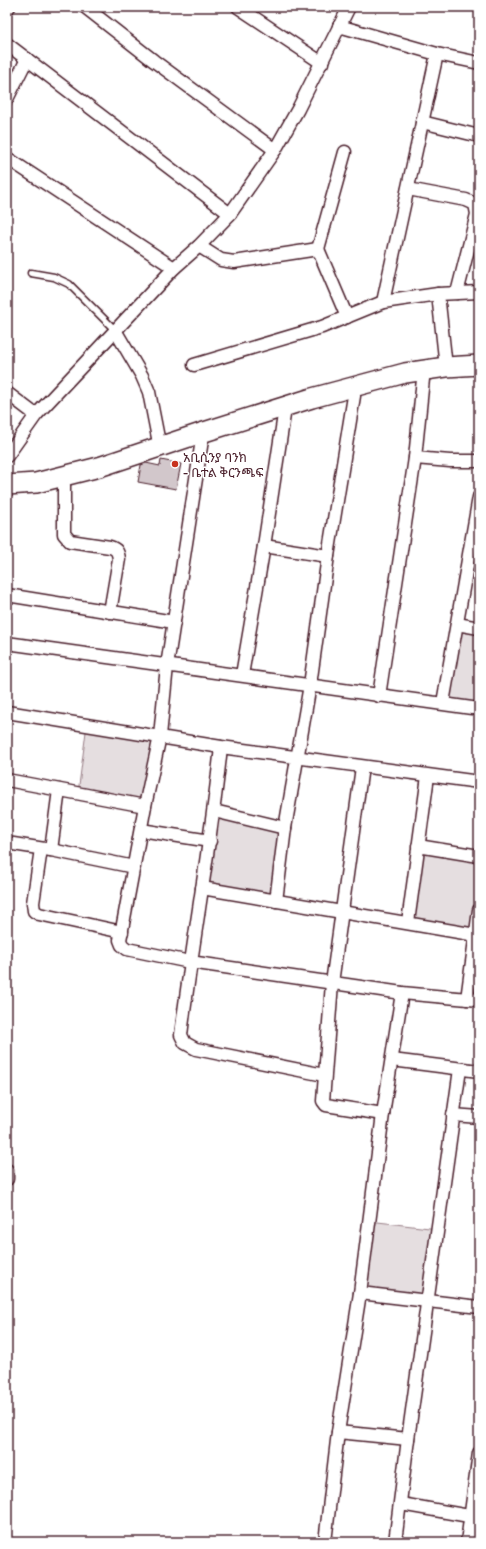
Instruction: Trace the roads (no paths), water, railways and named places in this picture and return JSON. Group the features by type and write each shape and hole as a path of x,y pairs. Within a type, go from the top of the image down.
{"main road":[{"path":"7,485 42,482 99,467 312,398 405,372 479,365"},
{"path":"7,495 29,493 64,485 152,458 202,440 284,415 385,387 423,379 479,373"}],"street":[{"path":"85,7 101,12 154,62 275,150"},
{"path":"238,7 322,63"},
{"path":"7,456 36,415 174,268 199,246 230,214 275,150 322,63 349,7"},
{"path":"339,26 438,54 479,63"},
{"path":"7,44 230,214"},
{"path":"382,302 438,54"},
{"path":"7,100 27,59"},
{"path":"422,122 479,136"},
{"path":"345,152 318,249 347,317"},
{"path":"7,158 174,268"},
{"path":"408,189 466,200 475,204 477,214 457,293"},
{"path":"199,246 221,260 234,262 318,249"},
{"path":"194,365 322,327 382,302 438,294 479,292"},
{"path":"438,294 446,367"},
{"path":"115,330 142,376 149,392 160,448"},
{"path":"379,696 415,458 423,379"},
{"path":"7,393 36,415"},
{"path":"276,901 285,828 310,685 328,556 354,396"},
{"path":"242,675 284,415"},
{"path":"202,440 167,666 160,736 120,940 122,945 127,949 190,962 402,993 473,1000 476,935 479,910"},
{"path":"415,458 450,461 479,461"},
{"path":"64,485 64,534 67,538 70,541 115,548 118,551 119,559 110,612"},
{"path":"443,703 457,624 474,553 479,496"},
{"path":"264,546 328,556"},
{"path":"7,595 174,622"},
{"path":"457,624 479,628"},
{"path":"7,643 479,709"},
{"path":"7,712 221,747 297,756 362,767 479,782"},
{"path":"221,747 210,841 190,962 181,1034 185,1043 196,1049 324,1075"},
{"path":"362,767 332,983 323,1101 326,1105 383,1114"},
{"path":"408,922 428,776"},
{"path":"7,780 146,806"},
{"path":"59,790 33,903 34,911 38,914 122,932"},
{"path":"214,811 285,828"},
{"path":"141,830 210,841"},
{"path":"7,843 46,849 134,867"},
{"path":"418,846 479,856"},
{"path":"202,888 408,922 476,935"},
{"path":"325,1542 338,1432 360,1293 383,1114 402,993"},
{"path":"392,1060 479,1071"},
{"path":"395,1542 460,1069"},
{"path":"453,1115 479,1118"},
{"path":"7,1170 7,1179"},
{"path":"360,1293 479,1307"},
{"path":"338,1432 408,1439"},
{"path":"466,1542 479,1453"},
{"path":"401,1504 469,1516"}],"lane":[{"path":"31,273 54,277 69,284 115,330"}],"place":[{"name":"አቢሲንያ ባንክ - ቤተል ቅርንጫፍ","path":"175,464"}]}
